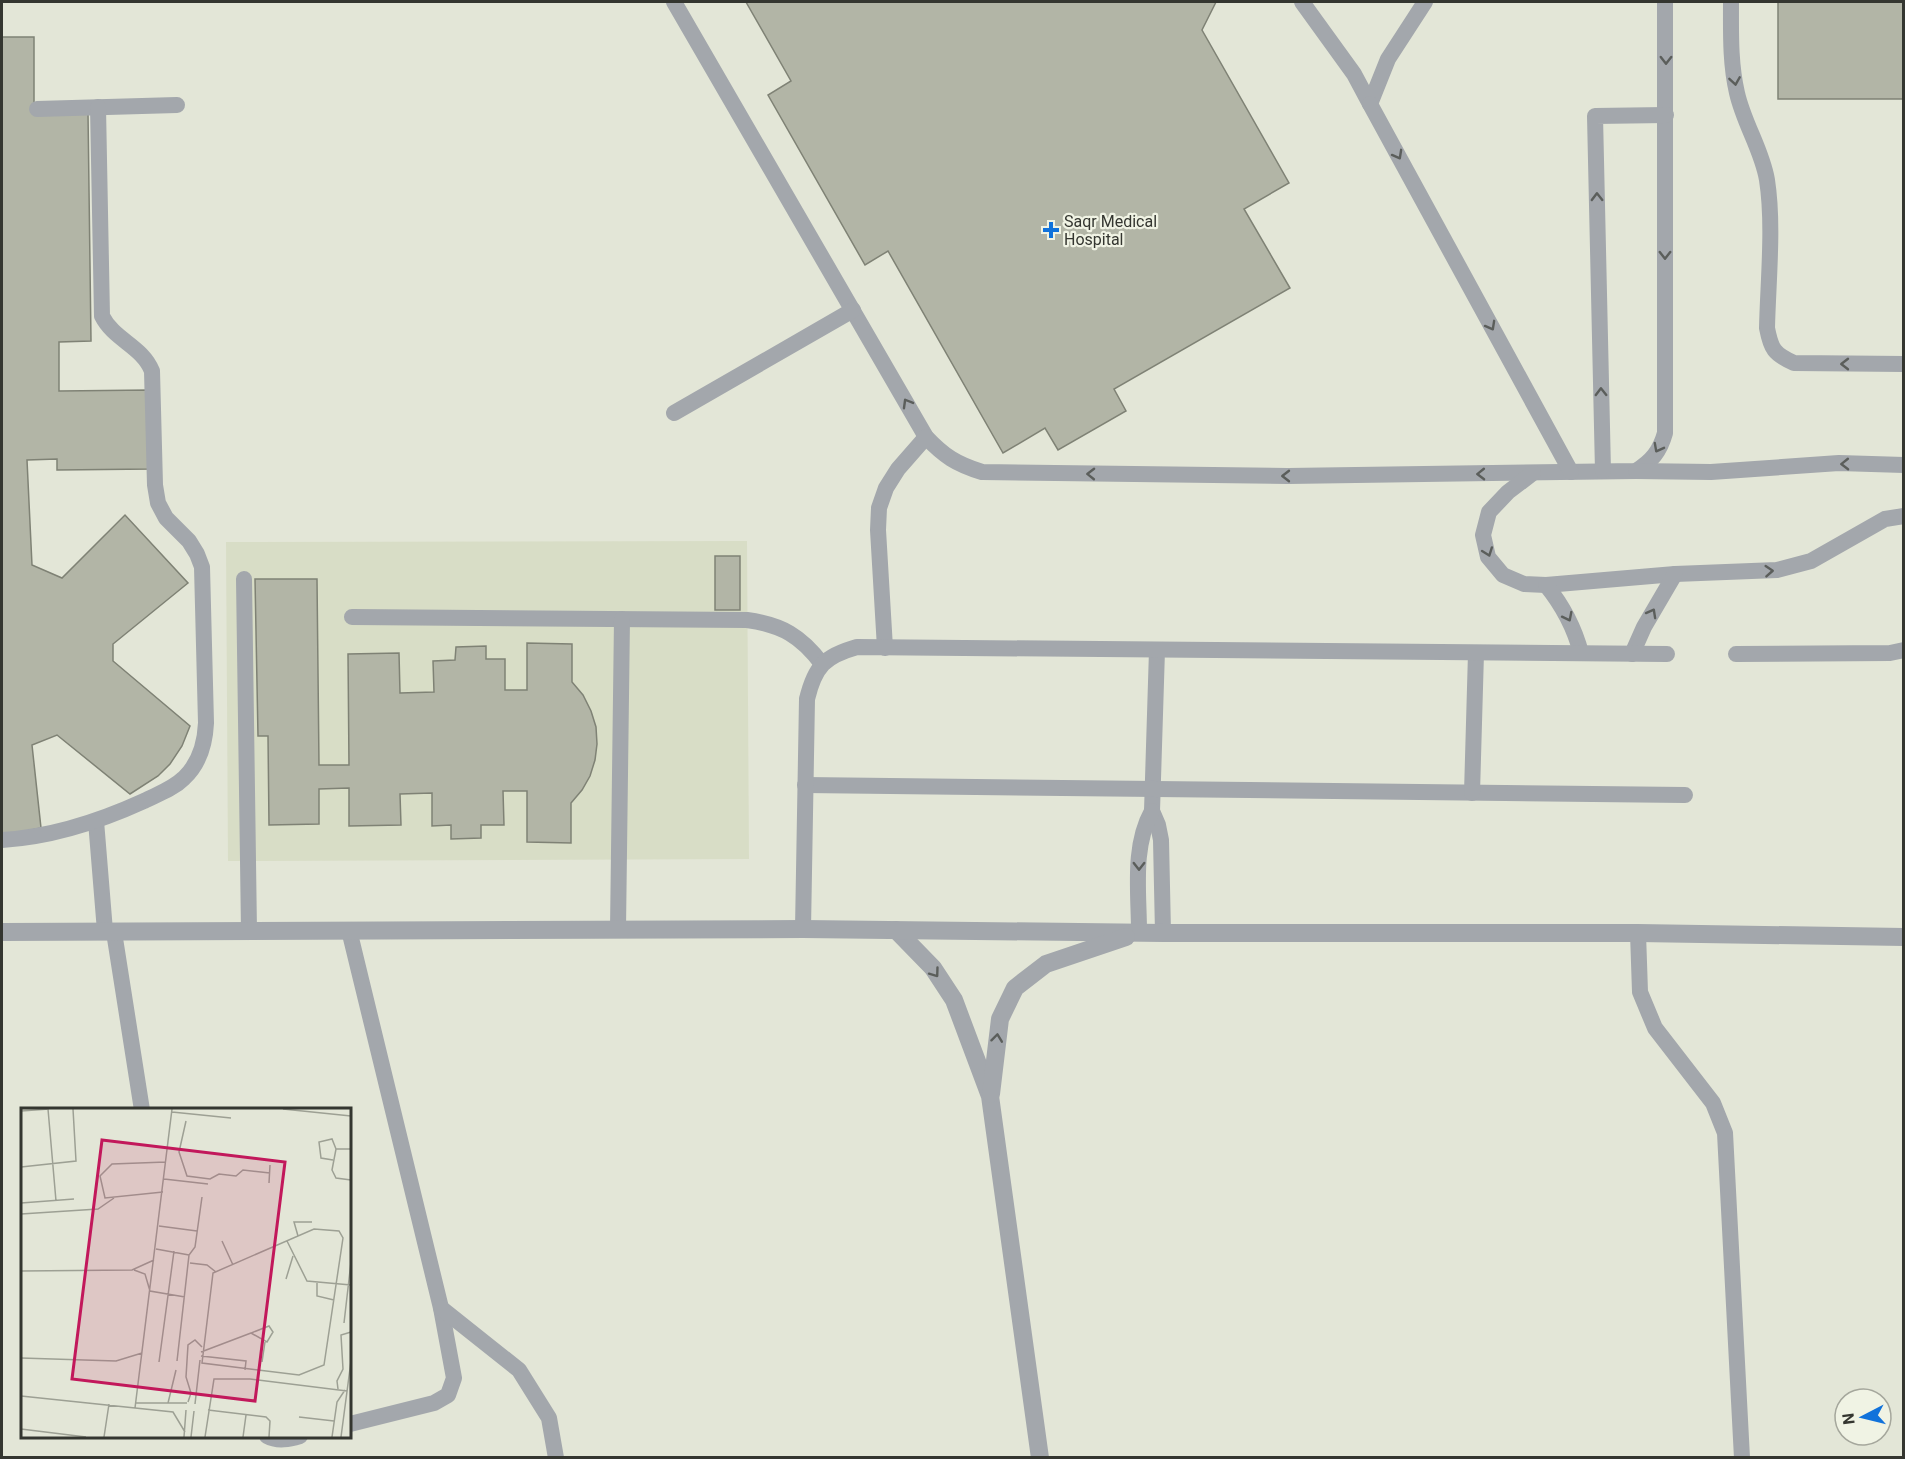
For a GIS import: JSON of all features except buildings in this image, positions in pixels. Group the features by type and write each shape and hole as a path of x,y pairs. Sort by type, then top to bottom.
{"street":[{"path":"2,932 803,929 1163,933 1638,933 1904,937"},
{"path":"896,930 933,968 954,1000 990,1096 1040,1458"},
{"path":"990,1096 1000,1019 1015,988 1046,964 1139,932"}],"lane":[{"path":"674,2 926,437 941,453 960,465 982,472 1288,476 1533,474 1603,471 1711,472 1839,464 1904,465"},
{"path":"1302,2 1354,74 1570,472"},
{"path":"1370,104 1388,59 1425,2"},
{"path":"1636,471 1648,464 1657,454 1665,433 1665,2"},
{"path":"1731,2 1732,63 1737,94 1746,124 1760,152 1767,179 1769,202 1767,328 1770,344 1779,356 1794,363 1904,364"},
{"path":"37,109 177,105"},
{"path":"2,840 24,839 60,832 96,821 173,787 194,766 205,738 202,567 189,542 166,518 158,503 155,485 152,371 148,360 107,327 102,316 98,107"},
{"path":"1603,471 1595,116 1666,115"},
{"path":"674,413 853,310"},
{"path":"885,648 878,530 879,508 886,488 898,469 926,437"},
{"path":"1533,474 1508,492 1489,512 1483,535 1488,557 1503,575 1524,584 1546,585 1675,574 1769,571 1794,567 1826,554 1885,519 1904,516"},
{"path":"1632,654 1644,627 1675,574"},
{"path":"244,579 249,931"},
{"path":"1546,585 1569,616 1581,653"},
{"path":"352,617 747,620 764,622 798,637 822,664"},
{"path":"618,929 622,619"},
{"path":"803,929 807,699 812,680 822,664 838,652 857,647 1668,654"},
{"path":"1139,932 1140,839 1152,811 1157,650"},
{"path":"1472,793 1476,652"},
{"path":"1736,654 1899,653"},
{"path":"805,785 1685,795"},
{"path":"1152,811 1161,840 1163,933"},
{"path":"96,821 109,931 142,1108"},
{"path":"349,930 441,1308 454,1378 448,1395 434,1403 351,1424"},
{"path":"1638,933 1640,992 1655,1028 1713,1103 1725,1133 1742,1458"},
{"path":"441,1308 519,1370 549,1418 556,1458"},
{"path":"269,1438 288,1440 296,1438"}],"shaded area":[{"path":"747,541 749,859 228,861 226,542"}],"place":[{"name":"Saqr Medical Hospital","path":"1051,230"}]}
